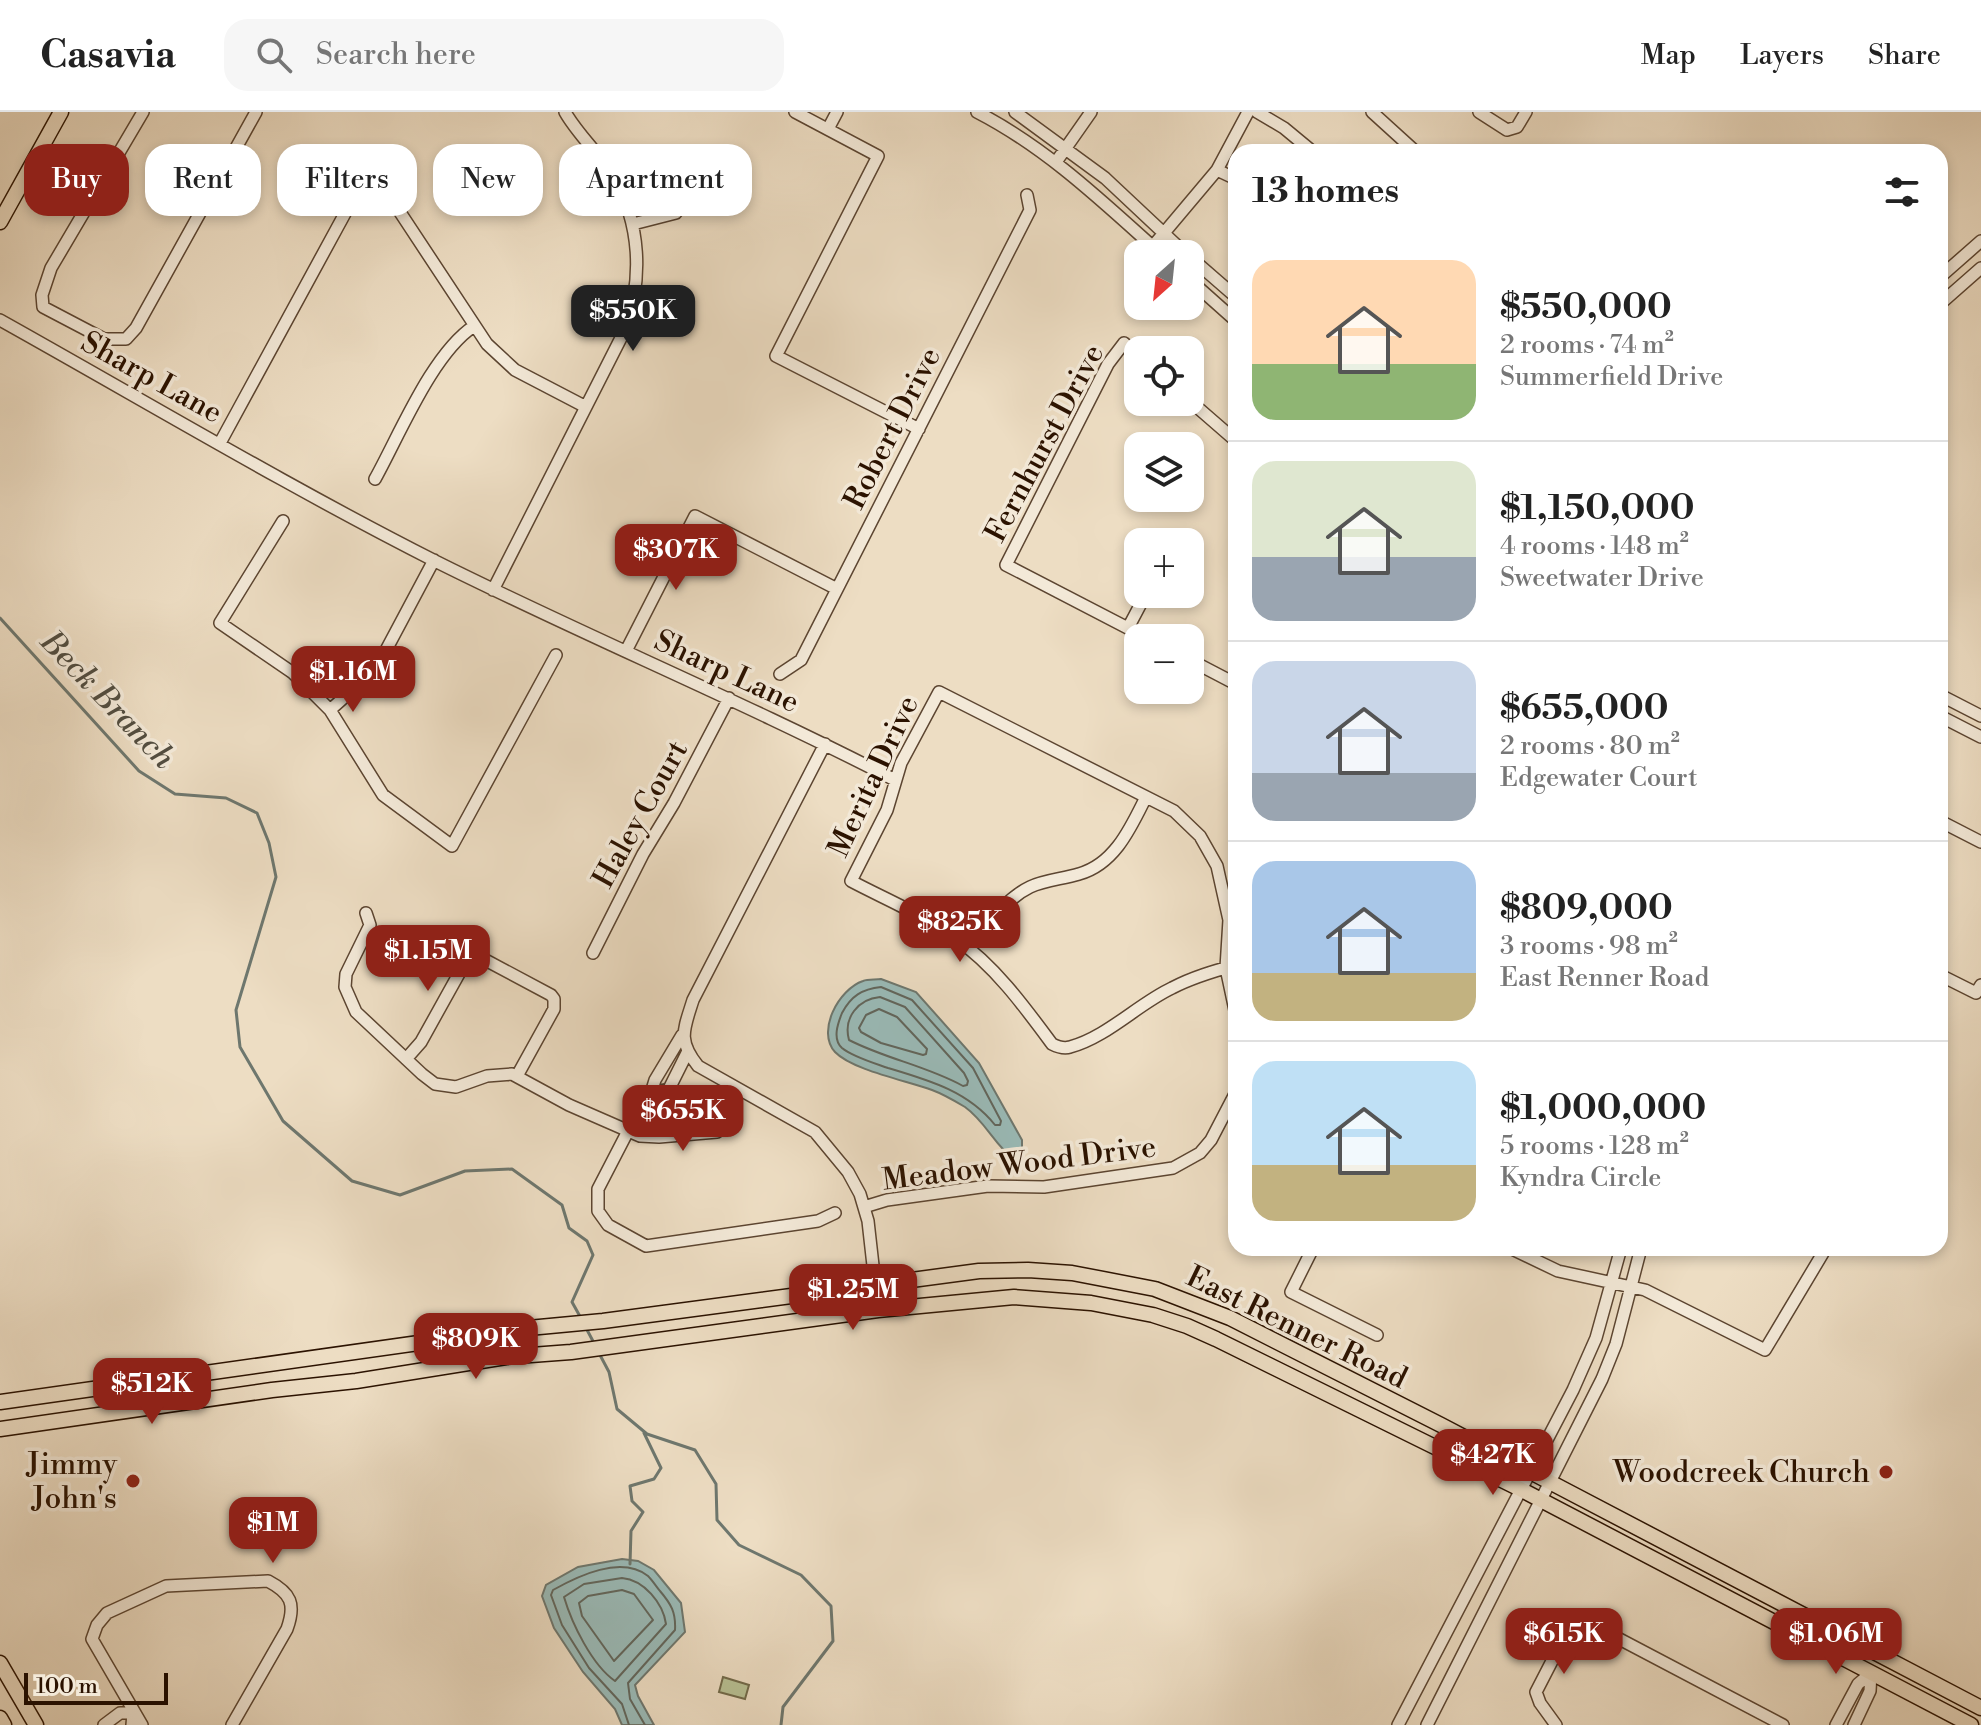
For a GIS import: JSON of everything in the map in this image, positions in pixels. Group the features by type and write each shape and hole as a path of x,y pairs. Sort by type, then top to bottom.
{"main road":[{"path":"0,222 61,112"},
{"name":"East Renner Road","path":"0,1402 876,1283 979,1271 1072,1273 1155,1289 1230,1318 1981,1708"},
{"name":"East Renner Road","path":"0,1429 356,1381 506,1357 571,1352 878,1310 1014,1297 1091,1303 1153,1315 1216,1339 1520,1489 1971,1725"},
{"path":"503,1332 506,1357"},
{"path":"178,1379 180,1403"},
{"path":"1871,1673 1880,1655"},
{"path":"0,1663 36,1725"},
{"path":"0,1718 4,1725"}],"street":[{"path":"143,112 51,268 42,295 43,307 104,339 126,339 136,328 256,112"},
{"path":"493,590 630,316 637,271 633,224 612,175 565,112"},
{"path":"795,112 878,156 776,356 919,429"},
{"path":"828,129 837,112"},
{"path":"977,112 1056,162 1146,240"},
{"path":"1015,112 1105,178 1170,240"},
{"path":"1056,162 1091,112"},
{"path":"1231,144 1248,112"},
{"path":"1257,112 1303,144"},
{"path":"1372,112 1407,144"},
{"path":"1479,112 1507,130 1517,127 1526,112"},
{"path":"1161,240 1217,170 1228,149"},
{"path":"1217,170 1228,175"},
{"path":"220,443 355,195 371,187 381,188 388,194 474,326 500,359 586,407"},
{"name":"Robert Drive","path":"780,674 801,660 1030,210 1027,195"},
{"path":"633,224 664,216"},
{"path":"1948,270 1981,241"},
{"path":"1948,297 1981,268"},
{"path":"1204,270 1228,290"},
{"path":"1204,292 1228,314"},
{"name":"Sharp Lane","path":"0,320 434,560 825,744 693,1000 682,1035 655,1080 651,1093"},
{"path":"375,479 441,357 474,326"},
{"name":"Fernhurst Drive","path":"1124,343 1108,364 1006,565 1124,626"},
{"path":"1204,413 1228,434"},
{"path":"626,651 695,516 837,589"},
{"path":"283,521 220,623 293,673 330,710 383,795 452,846 556,655"},
{"path":"330,710 376,669 434,560"},
{"path":"1204,667 1228,680"},
{"name":"Merita Drive","path":"968,948 927,921 851,881 887,810 895,780 939,692 1146,797"},
{"name":"Haley Court","path":"593,953 643,854 674,803 729,698"},
{"path":"1948,699 1980,716 1976,734 1948,720"},
{"path":"825,744 895,780"},
{"path":"1228,916 1217,866 1208,847 1185,819 1146,797 1126,836 1114,851 1083,873 1029,887 1002,909 968,948 1007,987 1052,1044 1067,1048 1090,1038 1168,989 1196,976 1228,968"},
{"path":"1948,825 1981,842"},
{"path":"366,913 370,925 346,974 345,987 356,1012 428,1079 442,1086 463,1086 496,1074 517,1076 569,1105 640,1136 717,1132 729,1121"},
{"path":"406,1059 421,1042 466,961 472,956 480,957 554,999 554,1009 517,1076"},
{"path":"1948,979 1976,993 1981,985"},
{"path":"682,1035 687,1053 698,1066 815,1132 848,1172 864,1207 878,1310"},
{"path":"687,1053 669,1089 651,1093 598,1189 598,1211 608,1225 646,1246 818,1221 835,1213"},
{"name":"Meadow Wood Drive","path":"864,1207 887,1200 988,1186 1044,1187 1173,1168 1200,1153 1211,1140 1228,1108"},
{"path":"1309,1256 1291,1292 1377,1335"},
{"path":"1527,1256 1558,1271 1645,1290 1765,1350 1821,1256"},
{"path":"1398,1725 1558,1420 1591,1350 1619,1256"},
{"path":"1427,1725 1602,1379 1616,1344 1639,1256"},
{"path":"132,1719 92,1639 97,1625 107,1613 166,1586 268,1581 284,1589 292,1600 292,1614 287,1629 232,1725"},
{"path":"1556,1725 1536,1692 1570,1626 1578,1622 1589,1623 1783,1725"},
{"path":"1836,1725 1858,1684 1871,1673"},
{"path":"1854,1725 1870,1691 1871,1673"},
{"path":"104,1725 120,1713 142,1725"}],"green space":[{"path":"723,1677 749,1685 745,1699 719,1692"}],"water":[{"path":"881,979 916,992 979,1063 1022,1140 1022,1153 1015,1160 965,1107 932,1090 854,1064 835,1052 828,1033 829,1022 839,1001 854,985 865,980"},
{"path":"622,1559 638,1561 654,1570 681,1603 685,1632 635,1685 654,1725 622,1725 615,1709 583,1672 554,1628 542,1596 546,1585 578,1567"}],"waterway":[{"name":"Beck Branch","path":"0,618 139,771 175,794 226,798 257,813 269,843 276,877 236,1010 240,1047 283,1121 352,1181 400,1195 465,1171 512,1169 562,1205 569,1228 587,1241 593,1255 572,1302 582,1320"},
{"name":"Beck Branch","path":"585,1326 595,1345"},
{"name":"Beck Branch","path":"600,1355 609,1372 617,1409 647,1434 695,1450 716,1484 717,1520 739,1545 801,1575 831,1606 833,1641 783,1707 781,1725"},
{"path":"630,1564 631,1531 643,1512 632,1501 630,1486 654,1479 661,1468 644,1433"}],"place":[{"name":"Woodcreek Church","path":"1886,1472"},
{"name":"Jimmy John's","path":"133,1481"}]}
